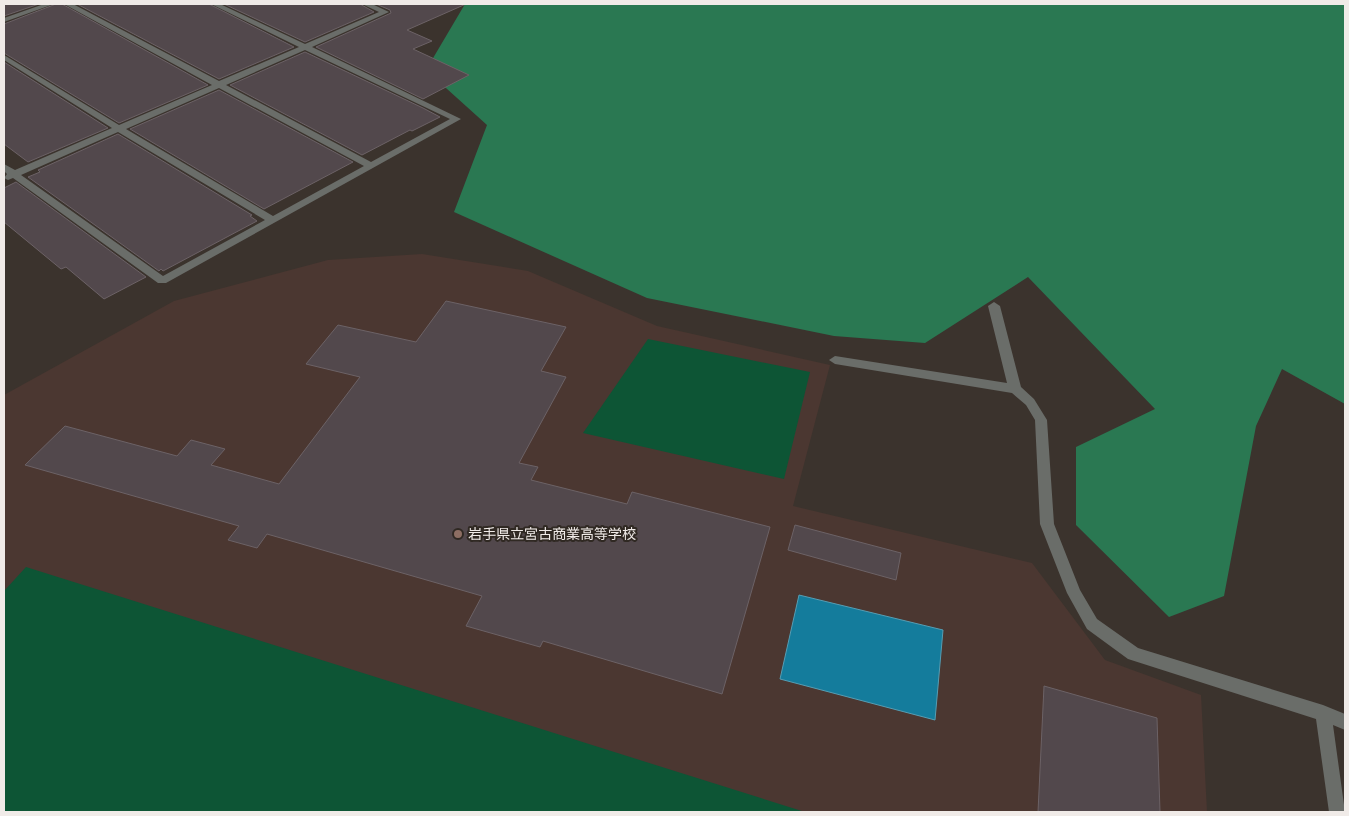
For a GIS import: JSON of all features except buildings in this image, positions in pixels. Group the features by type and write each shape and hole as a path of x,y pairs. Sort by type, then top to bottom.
{"street":[{"path":"4,20 50,4"},
{"path":"68,4 371,166"},
{"path":"4,168 8,176 162,281 457,119 304,48 215,4"},
{"path":"8,176 385,12 366,4"},
{"path":"4,57 272,220"},
{"path":"994,306 1015,389"},
{"path":"835,360 1015,389 1030,402 1041,420 1046,524 1074,593 1092,624 1134,654 1345,722"},
{"path":"1323,714 1338,812"}],"shaded area":[{"name":"岩手県立宮古商業高等学校","path":"422,254 528,271 657,326 830,365 793,506 1032,563 1105,660 1201,695 1207,812 4,812 4,395 174,301 328,260"}],"green space":[{"path":"465,4 1345,4 1345,404 1282,369 1256,426 1224,596 1169,617 1076,525 1076,447 1155,409 1028,277 925,343 834,336 647,298 454,212 487,125 426,70"},
{"path":"648,339 810,372 784,479 583,433"},
{"path":"26,567 805,812 4,812 4,591"}],"water":[{"path":"799,595 943,630 935,720 780,679"}],"place":[{"name":"岩手県立宮古商業高等学校","path":"458,534"}]}
